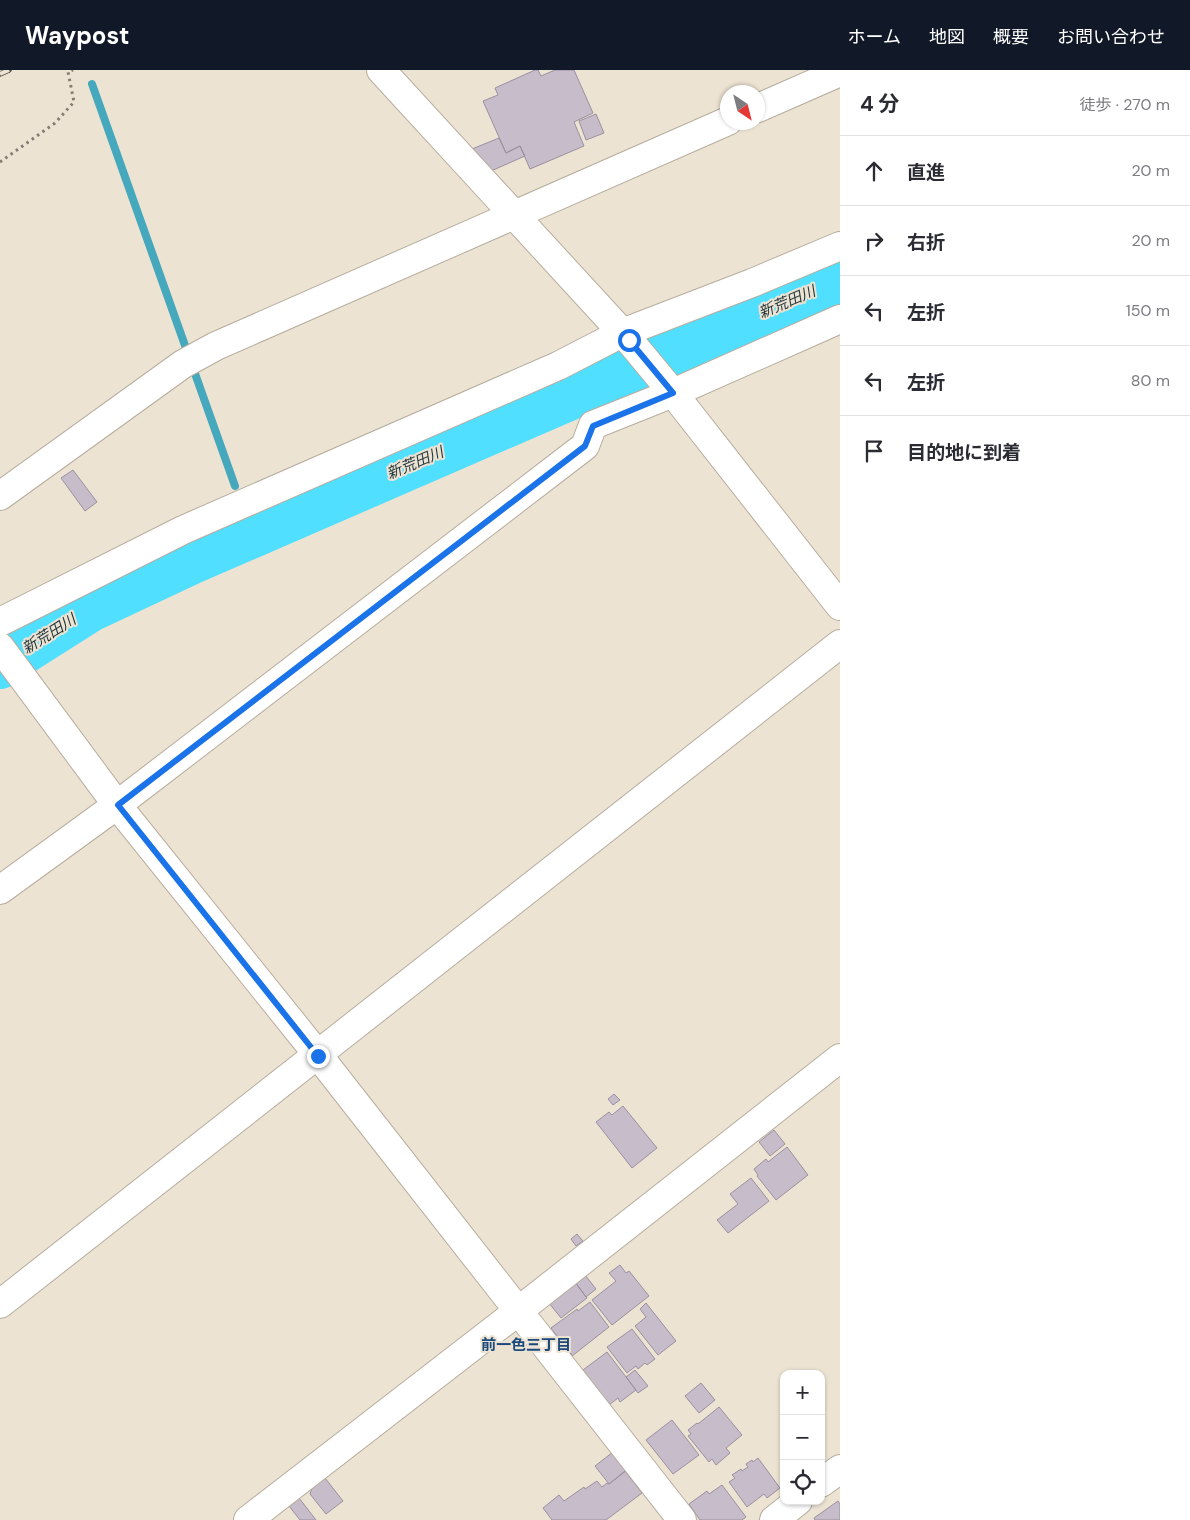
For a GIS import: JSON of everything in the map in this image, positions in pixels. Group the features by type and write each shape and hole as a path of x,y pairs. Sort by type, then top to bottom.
{"street":[{"path":"382,70 625,336 670,389 840,606"},
{"path":"765,105 840,72"},
{"path":"0,496 183,364 216,346 720,124"},
{"path":"0,622 183,530 625,336 840,246"},
{"path":"0,890 118,805 585,446 593,426 670,389 840,319"},
{"path":"0,1304 840,644"},
{"path":"0,647 118,805 318,1056 682,1520"},
{"path":"248,1520 517,1312 840,1058"},
{"path":"825,1480 840,1469"},
{"path":"774,1520 793,1505"}],"path":[{"path":"0,162 56,123 74,102 68,72 73,70"}],"building":[{"path":"538,70 541,76 555,70 574,70 593,113 574,122 584,146 530,169 520,146 506,153 483,101 498,95 495,88"},
{"path":"596,114 604,133 586,140 579,121"},
{"path":"499,138 506,153 520,146 525,156 491,171 472,149"},
{"path":"73,470 97,502 85,511 61,478"},
{"path":"614,1094 620,1100 613,1105 608,1099"},
{"path":"623,1106 657,1148 632,1168 596,1122 609,1112 612,1115"},
{"path":"774,1130 785,1144 770,1156 759,1142"},
{"path":"787,1147 808,1175 776,1200 757,1176 754,1169 766,1159 768,1162"},
{"path":"751,1178 769,1201 728,1233 717,1220 738,1204 730,1194"},
{"path":"577,1234 583,1241 576,1246 571,1239"},
{"path":"620,1265 626,1273 629,1271 649,1296 612,1325 592,1300 616,1281 609,1273"},
{"path":"585,1275 596,1289 586,1297 575,1282"},
{"path":"575,1282 587,1298 561,1318 549,1303"},
{"path":"590,1302 609,1327 572,1356 571,1353 568,1356 562,1349 565,1346 551,1328"},
{"path":"646,1303 676,1341 658,1355 635,1326 646,1317 640,1309"},
{"path":"632,1329 655,1359 647,1365 645,1363 638,1369 636,1366 627,1373 607,1347"},
{"path":"607,1352 636,1390 620,1402 618,1398 605,1408 579,1373"},
{"path":"635,1370 648,1386 638,1393 626,1377"},
{"path":"701,1383 715,1400 699,1413 685,1396"},
{"path":"719,1407 742,1435 726,1448 730,1453 716,1465 712,1459 709,1462 688,1436 691,1434 688,1430"},
{"path":"672,1420 699,1455 673,1474 646,1440"},
{"path":"613,1452 627,1470 609,1484 595,1466"},
{"path":"758,1458 780,1488 767,1498 764,1494 747,1507 729,1482 735,1478 732,1475 748,1467 746,1464 752,1460 753,1462"},
{"path":"625,1471 642,1493 606,1520 552,1520 543,1508 559,1495 564,1501 584,1487 585,1489 597,1481 602,1487 607,1483 609,1484"},
{"path":"325,1478 343,1501 326,1514 310,1494 312,1488"},
{"path":"722,1485 746,1517 742,1520 700,1520 689,1504 707,1491 709,1494"},
{"path":"299,1498 316,1520 300,1520 289,1506"},
{"path":"838,1501 840,1504 840,1520 815,1520 814,1518"}],"waterway":[{"path":"92,84 235,486"},
{"name":"新荒田川","path":"0,665 90,608 190,561 840,279"}],"railway":[{"path":"0,74 9,70"}],"district":[{"name":"前一色三丁目","path":"526,1345"}],"route":[{"path":"318,1056 118,805 585,446 593,426 673,393 629,340"}]}
